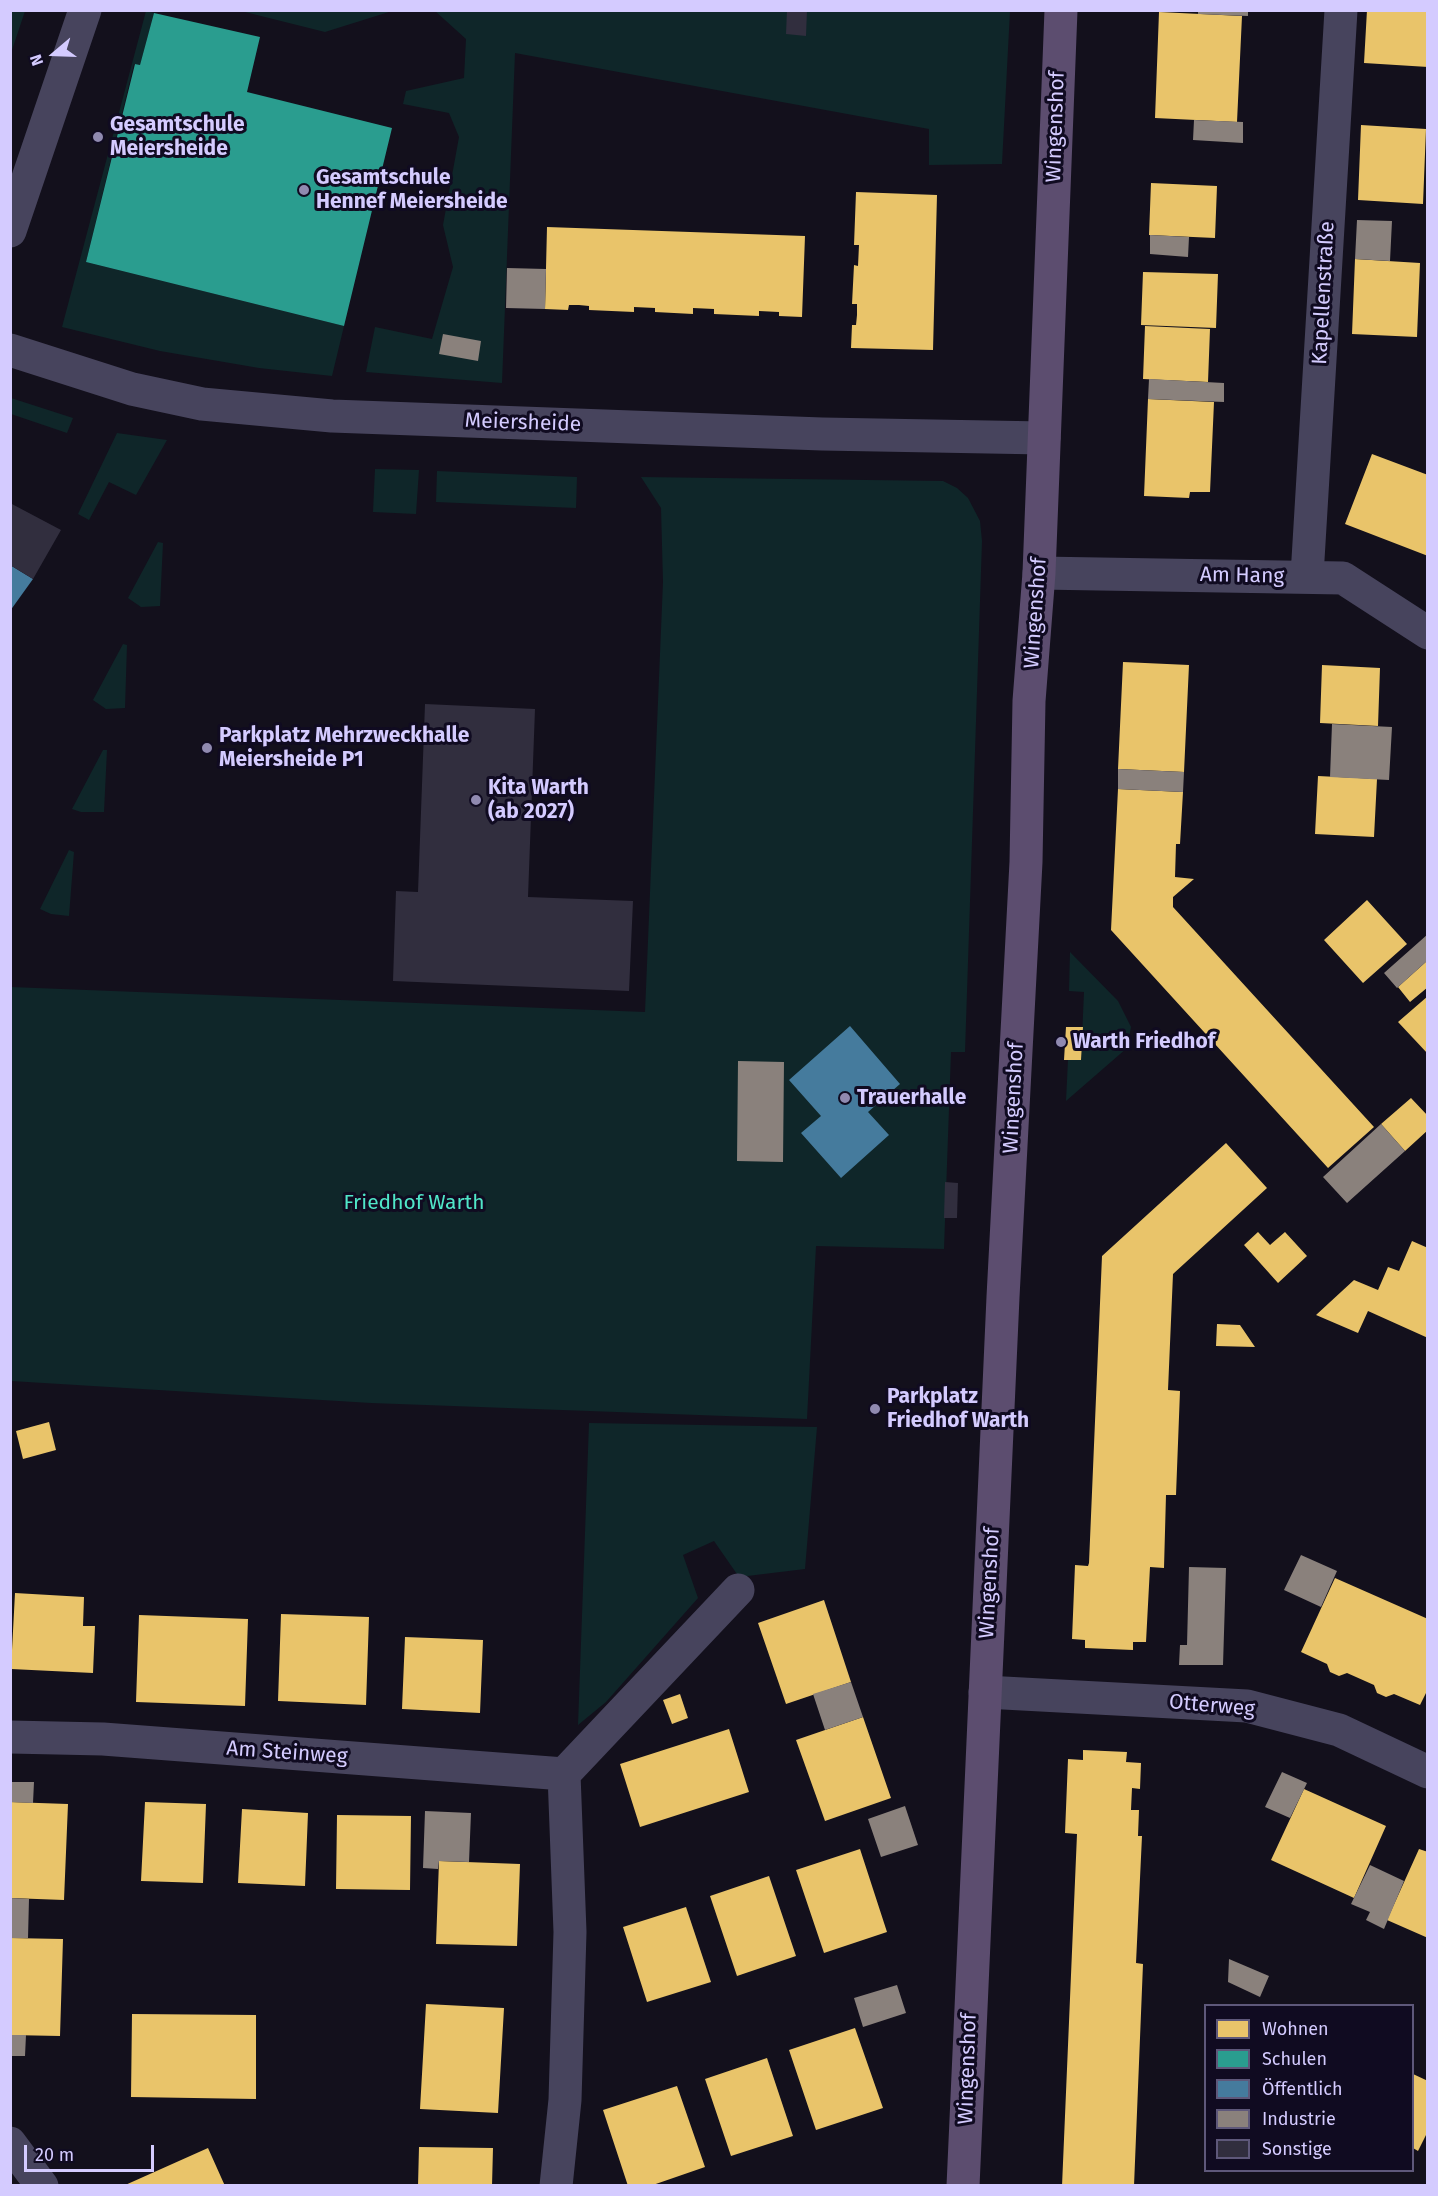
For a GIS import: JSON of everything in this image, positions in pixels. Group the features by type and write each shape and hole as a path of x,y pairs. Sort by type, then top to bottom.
{"main road":[{"name":"Wingenshof","path":"963,2186 1026,862 1029,700 1039,573 1061,10"}],"street":[{"path":"10,231 85,10"},
{"name":"Kapellenstraße","path":"1307,576 1341,10"},
{"name":"Meiersheide","path":"10,350 132,389 202,404 332,416 822,434 1044,438"},
{"name":"Am Hang","path":"1039,573 1307,576 1343,579 1428,633"},
{"path":"556,2186 565,2100 570,1932 564,1774 738,1590"},
{"name":"Otterweg","path":"985,1692 1246,1706 1339,1730 1428,1772"},
{"name":"Am Steinweg","path":"10,1737 102,1739 564,1774"},
{"path":"10,2143 42,2186"}],"green space":[{"path":"10,11 25,11 11,53"},
{"path":"146,11 154,13 140,65 134,64 86,262 344,326 332,376 259,368 160,351 62,327"},
{"path":"241,11 392,11 325,32"},
{"path":"435,11 1010,11 1002,164 929,165 929,129 515,53 502,383 366,372 375,327 432,339 453,267 443,225 459,137 449,113 403,104 406,91 464,78 466,39"},
{"path":"11,398 73,418 67,433 11,414"},
{"path":"117,433 167,440 136,495 109,482 89,520 78,514"},
{"path":"375,469 419,470 416,514 373,512"},
{"path":"437,471 577,477 576,508 436,502"},
{"name":"Friedhof Warth","path":"641,477 943,481 957,488 968,498 980,521 982,541 965,1052 951,1052 944,1249 816,1246 807,1419 371,1403 11,1381 11,987 645,1012 663,582 661,508"},
{"path":"158,542 163,543 160,606 141,607 128,598"},
{"path":"123,644 127,645 125,708 106,709 93,700"},
{"path":"103,750 107,750 104,812 81,812 72,809"},
{"path":"69,850 74,852 69,916 51,914 40,909"},
{"path":"1070,952 1118,1001 1131,1027 1127,1048 1066,1101 1068,1060 1081,1060 1084,992 1069,991"},
{"path":"589,1423 817,1427 805,1569 739,1577 714,1541 683,1555 698,1598 606,1702 578,1725"}],"building: Wohnen":[{"path":"1367,10 1428,10 1428,67 1364,63"},
{"path":"1159,12 1242,16 1237,122 1155,118"},
{"path":"1361,125 1426,129 1423,204 1358,200"},
{"path":"1151,183 1217,186 1215,238 1149,235"},
{"path":"856,192 937,195 933,350 851,348 852,325 856,325 857,315 857,304 852,304 854,265 858,266 859,245 854,245"},
{"path":"547,227 805,236 802,317 779,316 779,312 759,311 759,316 714,314 714,309 693,308 693,314 655,312 655,308 634,307 634,312 589,310 589,306 579,305 569,305 568,310 545,309"},
{"path":"1355,259 1420,263 1417,337 1352,334"},
{"path":"1143,272 1218,274 1216,328 1141,325"},
{"path":"1145,326 1210,329 1208,382 1143,379"},
{"path":"1148,399 1214,402 1210,492 1190,492 1189,498 1144,496"},
{"path":"1372,454 1428,475 1428,556 1345,524"},
{"path":"1123,662 1189,665 1184,772 1118,769"},
{"path":"1322,665 1380,668 1378,726 1320,723"},
{"path":"1318,776 1377,779 1374,837 1315,834"},
{"path":"1118,789 1183,792 1180,844 1176,844 1175,877 1194,879 1173,897 1173,907 1374,1127 1328,1168 1111,930"},
{"path":"1367,900 1407,944 1363,983 1324,940"},
{"path":"1428,960 1428,987 1410,1002 1398,987"},
{"path":"1428,996 1428,1054 1398,1022"},
{"path":"1066,1027 1083,1027 1081,1060 1064,1060"},
{"path":"1411,1098 1428,1116 1428,1130 1405,1151 1381,1124"},
{"path":"1226,1143 1267,1188 1173,1274 1168,1390 1180,1391 1176,1495 1166,1495 1164,1568 1150,1567 1146,1642 1133,1642 1133,1650 1085,1648 1085,1640 1072,1639 1075,1565 1088,1566 1089,1563 1102,1256"},
{"path":"1258,1232 1270,1245 1285,1232 1307,1256 1278,1283 1244,1245"},
{"path":"1412,1241 1428,1248 1428,1338 1368,1311 1358,1333 1316,1315 1354,1280 1378,1290 1388,1267 1399,1271"},
{"path":"1217,1324 1240,1325 1255,1347 1216,1346"},
{"path":"49,1422 56,1450 23,1459 16,1431"},
{"path":"1335,1578 1428,1619 1428,1689 1420,1705 1394,1694 1386,1697 1377,1693 1374,1685 1347,1673 1339,1676 1330,1672 1327,1664 1301,1652"},
{"path":"15,1593 84,1597 83,1626 95,1626 93,1673 11,1669"},
{"path":"824,1600 851,1682 786,1704 758,1623"},
{"path":"281,1614 369,1617 366,1705 278,1701"},
{"path":"139,1615 248,1619 245,1706 136,1702"},
{"path":"405,1637 483,1640 480,1713 402,1709"},
{"path":"680,1694 688,1718 672,1724 663,1700"},
{"path":"863,1717 891,1798 825,1821 796,1740"},
{"path":"729,1729 749,1792 640,1827 620,1764"},
{"path":"1083,1750 1127,1752 1126,1762 1141,1763 1140,1789 1132,1788 1131,1810 1139,1810 1138,1836 1142,1836 1136,1963 1143,1964 1134,2186 1062,2186 1077,1834 1065,1833 1068,1759 1083,1760"},
{"path":"1304,1789 1386,1826 1354,1898 1271,1860"},
{"path":"10,1802 68,1804 64,1900 10,1898"},
{"path":"145,1802 206,1804 203,1883 141,1881"},
{"path":"242,1809 308,1813 305,1886 238,1883"},
{"path":"337,1815 411,1816 410,1890 336,1889"},
{"path":"860,1849 887,1932 824,1953 796,1870"},
{"path":"1419,1849 1428,1852 1428,1938 1387,1920"},
{"path":"439,1861 520,1864 517,1946 436,1944"},
{"path":"769,1876 796,1956 737,1976 710,1896"},
{"path":"686,1907 711,1982 647,2002 623,1927"},
{"path":"10,1938 63,1939 60,2036 10,2035"},
{"path":"426,2004 504,2008 498,2113 420,2109"},
{"path":"132,2014 256,2015 256,2099 131,2097"},
{"path":"855,2028 883,2108 816,2130 789,2050"},
{"path":"767,2058 793,2136 731,2156 705,2079"},
{"path":"1414,2074 1428,2081 1428,2131 1418,2151 1414,2149"},
{"path":"677,2086 705,2167 650,2186 628,2186 603,2110"},
{"path":"419,2147 493,2148 492,2186 418,2186"},
{"path":"208,2148 225,2186 123,2186"}],"building: Schulen":[{"path":"154,13 260,37 247,92 392,128 344,326 86,262 135,64 140,65"}],"building: Öffentlich":[{"path":"10,565 33,579 10,611"},
{"name":"Trauerhalle","path":"850,1026 900,1084 868,1112 889,1135 841,1178 801,1133 821,1116 789,1080"}],"building: Industrie":[{"path":"1198,10 1248,10 1248,16 1198,14"},
{"path":"1194,120 1243,122 1243,143 1193,140"},
{"path":"1357,220 1392,221 1390,261 1355,259"},
{"path":"1150,235 1189,237 1188,257 1150,254"},
{"path":"507,268 546,269 545,309 506,308"},
{"path":"443,334 481,341 478,361 439,354"},
{"path":"1149,379 1224,383 1224,402 1148,399"},
{"path":"1332,724 1392,727 1389,780 1330,777"},
{"path":"1118,769 1184,772 1183,792 1118,789"},
{"path":"1428,934 1428,960 1397,988 1384,973"},
{"path":"738,1061 784,1062 783,1162 737,1161"},
{"path":"1381,1124 1405,1151 1347,1203 1323,1177"},
{"path":"1301,1555 1337,1571 1321,1607 1284,1590"},
{"path":"1189,1567 1226,1568 1223,1665 1179,1665 1180,1645 1187,1645"},
{"path":"851,1682 863,1717 825,1730 813,1694"},
{"path":"1282,1772 1307,1783 1290,1818 1265,1807"},
{"path":"10,1782 34,1782 33,1803 10,1802"},
{"path":"905,1806 918,1845 881,1857 868,1819"},
{"path":"425,1811 471,1813 469,1862 439,1861 438,1869 423,1868"},
{"path":"1370,1865 1404,1881 1384,1929 1366,1920 1370,1912 1351,1904"},
{"path":"10,1898 29,1899 28,1938 10,1938"},
{"path":"1229,1959 1269,1976 1260,1997 1228,1982"},
{"path":"897,1985 906,2013 863,2027 854,1998"},
{"path":"10,2035 26,2035 25,2056 10,2056"}],"building: Sonstige":[{"path":"787,10 807,10 806,36 786,34"},
{"path":"10,503 61,530 33,579 10,565"},
{"name":"Kita Warth (ab 2027)","path":"425,704 535,709 528,897 633,901 629,991 393,981 396,891 418,892"},
{"path":"945,1182 958,1183 957,1218 944,1218"}],"place":[{"name":"Gesamtschule Meiersheide","path":"98,137"},
{"name":"Gesamtschule Hennef Meiersheide","path":"304,190"},
{"name":"Parkplatz Mehrzweckhalle Meiersheide P1","path":"207,748"},
{"name":"Kita Warth (ab 2027)","path":"476,800"},
{"name":"Warth Friedhof","path":"1061,1042"},
{"name":"Trauerhalle","path":"845,1098"},
{"name":"Parkplatz Friedhof Warth","path":"875,1409"}]}
